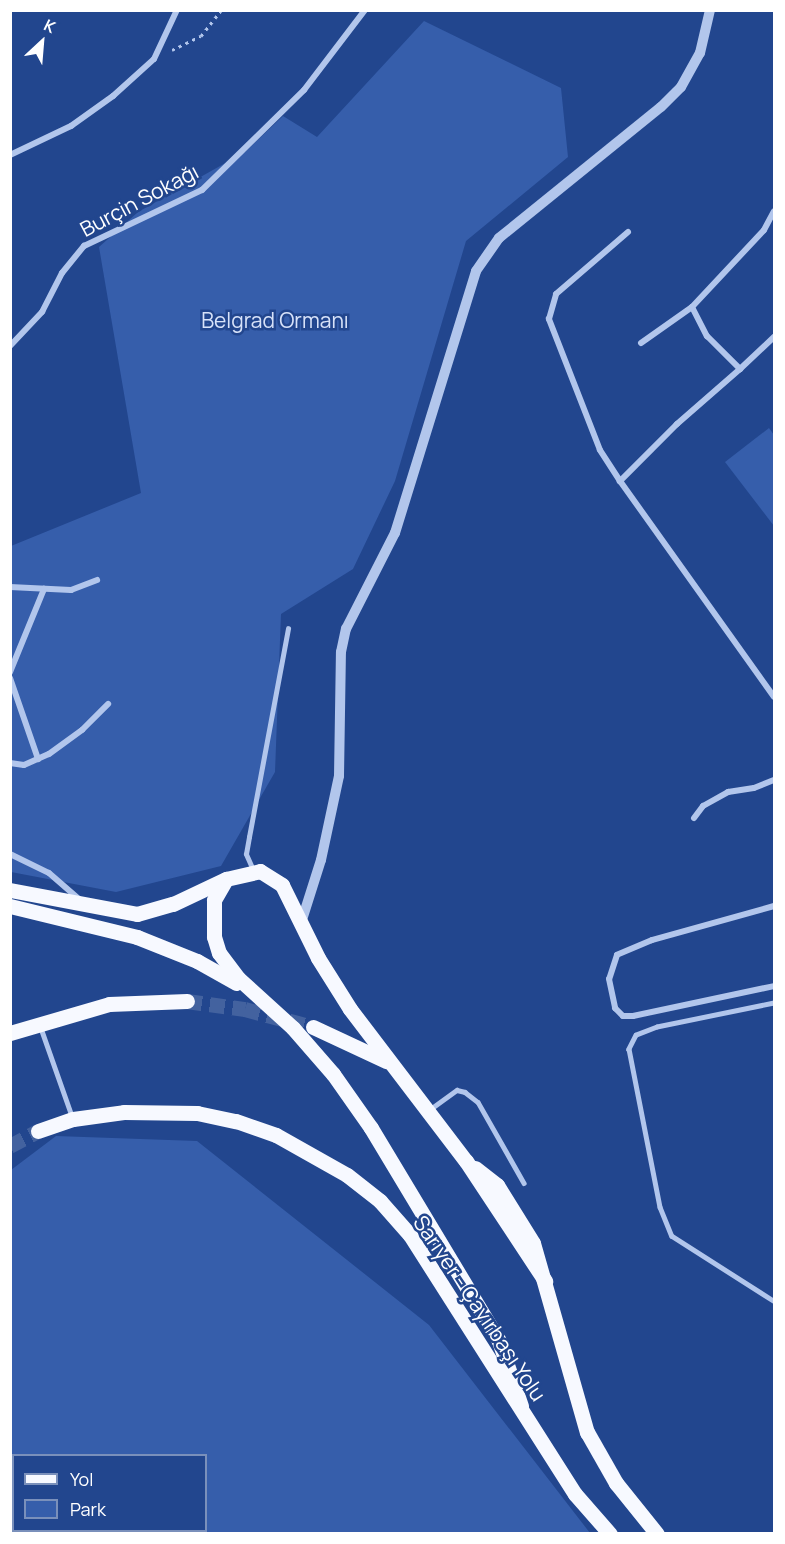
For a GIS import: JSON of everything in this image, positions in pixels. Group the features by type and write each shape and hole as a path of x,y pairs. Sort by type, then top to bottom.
{"main road":[{"path":"10,890 137,914 173,904 226,879 254,871 273,876 282,885 318,958 389,1062 466,1161 545,1281 587,1432 616,1483 657,1533"},
{"path":"226,879 214,900 214,937 219,953 238,978 269,1004 333,1074 371,1128 499,1341 521,1406"},
{"path":"10,906 148,941 226,976 269,1004"},
{"path":"10,1033 40,1022 109,1004 187,1001"},
{"path":"313,1027 389,1062"},
{"name":"Sarıyer - Çayırbaşı Yolu","path":"38,1131 73,1119 124,1112 196,1113 236,1121 308,1149 380,1201 410,1234 575,1494 610,1533"}],"street":[{"path":"10,155 70,126 113,96 154,59 177,10"},
{"name":"Burçin Sokağı","path":"10,346 42,312 62,273 84,246 202,190 304,90 365,10"},
{"path":"301,923 321,860 339,776 341,652 346,629 395,533 476,271 499,238 661,107 681,87 700,53 710,10"},
{"path":"641,343 692,307 764,230 774,211"},
{"path":"628,231 556,294 549,319 600,450 774,697"},
{"path":"692,307 707,336 740,369"},
{"path":"621,481 677,424 774,337"},
{"path":"10,587 71,590 97,580"},
{"path":"10,672 44,589"},
{"path":"10,678 38,759"},
{"path":"10,763 24,765 38,759 82,730 108,704"},
{"path":"694,818 703,806 728,792 754,788 774,780"},
{"path":"10,854 49,873 87,905"},
{"path":"774,906 652,940 617,955 611,965 609,979 615,1008 623,1016 633,1016 774,986"}],"lane":[{"path":"254,871 246,854 288,629"},
{"path":"774,1003 657,1028 636,1035 629,1048 660,1207 672,1236 774,1300"},
{"path":"40,1022 73,1119"},
{"path":"427,1111 457,1090 465,1092 478,1102 524,1183"}],"path":[{"path":"154,59 201,36 221,10"}],"green space":[{"name":"Belgrad Ormanı","path":"424,21 561,88 568,157 466,241 395,481 353,569 281,614 275,772 221,866 116,892 11,872 11,546 141,493 99,247 138,212 245,152 283,116 317,137"},
{"path":"769,428 774,435 774,526 725,462"},
{"path":"56,1136 197,1141 429,1325 590,1533 11,1533 11,1170"}],"tunnel":[{"path":"187,1001 245,1009 313,1027"},
{"path":"10,1146 38,1131"}]}
